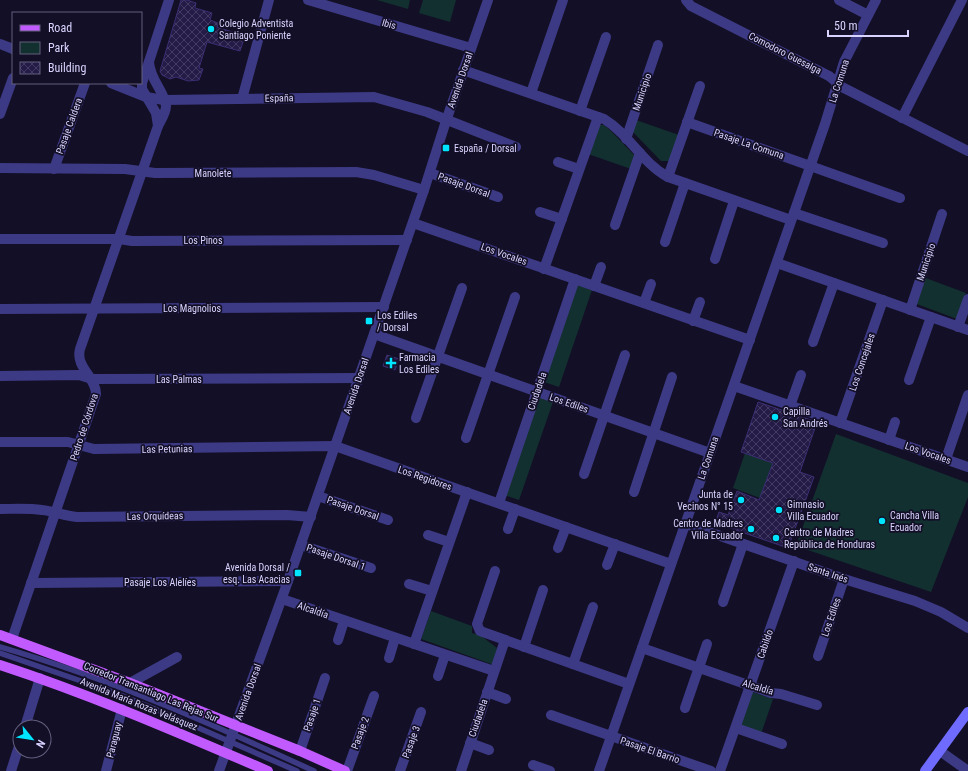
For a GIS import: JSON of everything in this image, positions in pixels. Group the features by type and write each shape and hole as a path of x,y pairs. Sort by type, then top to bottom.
{"main road":[{"name":"Avenida María Rozas Velásquez","path":"0,635 130,683 233,734 300,751 346,771"},
{"name":"Avenida María Rozas Velásquez","path":"0,665 40,678 122,709 268,771"},
{"path":"925,771 968,712"}],"street":[{"path":"158,126 156,113 142,89 142,83 169,0"},
{"path":"242,99 269,0"},
{"name":"Ibis","path":"308,0 320,2 471,48"},
{"name":"Avenida Dorsal","path":"219,771 311,517 413,223 446,120 488,0"},
{"path":"530,93 563,0"},
{"path":"839,0 868,15"},
{"name":"La Comuna","path":"599,771 793,217 838,85 844,62 876,0"},
{"path":"902,118 962,0"},
{"name":"Comodoro Guesalga","path":"690,2 829,76 838,85 967,149"},
{"path":"580,110 606,37"},
{"path":"0,44 12,49"},
{"name":"Municipio","path":"626,139 658,45"},
{"path":"149,62 151,73 164,100"},
{"path":"464,70 598,117 614,126 658,171 668,177 734,201 882,243"},
{"path":"0,114 12,81"},
{"name":"Pasaje Caldera","path":"54,169 85,84"},
{"name":"España","path":"114,84 146,97 164,100 374,97 427,112 446,120"},
{"path":"668,177 700,86"},
{"name":"Pedro de Córdova","path":"12,639 96,394 96,389 92,379 79,357 80,349 158,126 164,113 166,106 164,100"},
{"path":"544,268 598,117"},
{"path":"446,120 516,147"},
{"name":"Pasaje La Comuna","path":"687,122 810,166"},
{"path":"615,225 640,153"},
{"path":"558,162 579,170"},
{"path":"810,166 900,198"},
{"name":"Manolete","path":"0,168 125,168 155,173 356,172 374,175 424,190"},
{"name":"Pasaje Dorsal","path":"430,173 498,197"},
{"path":"665,242 685,183"},
{"path":"715,259 734,201"},
{"path":"540,212 562,219"},
{"name":"Municipio","path":"910,310 942,214"},
{"name":"Los Vocales","path":"413,223 750,340"},
{"name":"Los Pinos","path":"0,239 119,239 132,241 407,240"},
{"path":"777,263 968,330"},
{"path":"594,286 600,267"},
{"name":"Ciudadela","path":"499,503 575,279"},
{"path":"813,342 834,283"},
{"path":"644,303 651,284"},
{"path":"416,418 462,288"},
{"path":"466,438 515,297"},
{"path":"958,327 968,299"},
{"name":"Los Concejales","path":"840,423 883,300"},
{"path":"693,321 700,302"},
{"name":"Los Magnolios","path":"0,309 384,307"},
{"path":"909,380 931,318"},
{"name":"Los Ediles","path":"374,334 710,453"},
{"path":"584,474 625,355"},
{"name":"Las Palmas","path":"0,376 79,375 92,379 359,378"},
{"path":"790,406 801,375"},
{"path":"634,492 672,378"},
{"name":"Los Vocales","path":"734,386 968,467"},
{"path":"946,459 965,411 968,395"},
{"path":"889,440 895,422"},
{"name":"Las Petunias","path":"0,442 61,442 72,443 94,449 335,446"},
{"name":"Los Regidores","path":"335,446 671,564"},
{"path":"414,644 467,492"},
{"name":"Pasaje Dorsal","path":"318,496 388,520"},
{"name":"Las Orquídeas","path":"0,509 36,509 76,517 287,515 311,517"},
{"path":"508,529 515,509"},
{"name":"Santa Inés","path":"686,524 844,579 928,606 950,616 968,628"},
{"path":"558,548 566,527"},
{"path":"428,535 449,542"},
{"path":"607,565 615,544"},
{"path":"723,602 743,544"},
{"name":"Pasaje Dorsal 1","path":"301,545 370,568"},
{"name":"Cabildo","path":"720,771 794,561"},
{"path":"495,571 477,624 480,631 629,684"},
{"name":"Los Ediles","path":"818,656 844,579"},
{"name":"Pasaje Los Alelíes","path":"31,583 288,581"},
{"path":"409,584 432,591"},
{"path":"524,646 544,590"},
{"name":"Alcaldía","path":"282,599 494,671"},
{"path":"574,664 593,607"},
{"path":"338,640 344,620"},
{"path":"389,658 395,638"},
{"name":"Ciudadela","path":"460,771 505,640"},
{"path":"685,708 707,644"},
{"name":"Alcaldía","path":"642,648 750,686 817,706"},
{"path":"438,676 445,655"},
{"name":"Avenida María Rozas Velásquez","path":"130,683 176,657"},
{"path":"27,719 40,678"},
{"name":"Pasaje 1","path":"300,751 325,678"},
{"name":"Ciudadela","path":"487,692 506,699"},
{"name":"Pasaje 2","path":"346,771 374,696"},
{"name":"Paraguay","path":"106,771 122,709"},
{"name":"Pasaje 3","path":"400,771 421,712"},
{"path":"551,715 611,736"},
{"path":"736,728 782,744"},
{"name":"Pasaje El Barrio","path":"611,736 711,771"},
{"name":"Ciudadela","path":"470,743 489,750"},
{"path":"940,751 968,771"},
{"path":"11,771 15,759"},
{"path":"532,765 550,771"}],"lane":[{"name":"Corredor Transantiago Las Rejas Sur","path":"0,647 108,683 233,734 314,771"},
{"path":"0,653 233,734 297,771"}],"green space":[{"path":"377,0 410,0 408,9"},
{"path":"423,0 456,0 450,22 419,13"},
{"path":"636,120 679,135 670,161 661,161 632,131"},
{"path":"598,125 604,125 635,156 631,169 588,154"},
{"path":"923,277 966,293 957,319 914,303"},
{"path":"577,285 592,290 559,387 544,382"},
{"path":"539,397 553,402 519,500 504,495"},
{"name":"Cancha Villa Ecuador","path":"836,434 968,483 968,497 931,592 796,546"},
{"path":"745,453 773,463 760,498 733,488"},
{"path":"431,611 472,626 472,633 480,635 497,648 494,665 421,639"},
{"path":"752,692 773,699 761,734 739,726"}],"building":[{"path":"181,0 196,3 195,8 212,13 210,20 218,23 217,27 245,36 240,51 207,42 199,68 203,69 199,80 188,81 176,77 170,79 162,75 160,71"},
{"name":"Farmacia Los Ediles","path":"387,355 399,359 395,370 383,366"},
{"path":"758,402 817,422 800,472 814,477 788,548 715,523 719,512 728,515 737,491 759,500 773,463 741,452"}],"place":[{"name":"Colegio Adventista Santiago Poniente","path":"211,29"},
{"name":"España / Dorsal","path":"446,148"},
{"name":"Los Ediles / Dorsal","path":"369,321"},
{"name":"Farmacia Los Ediles","path":"391,363"},
{"name":"Capilla San Andrés","path":"775,417"},
{"name":"Junta de Vecinos N° 15","path":"741,500"},
{"name":"Gimnasio Villa Ecuador","path":"779,510"},
{"name":"Cancha Villa Ecuador","path":"882,521"},
{"name":"Centro de Madres Villa Ecuador","path":"751,529"},
{"name":"Centro de Madres República de Honduras","path":"776,538"},
{"name":"Avenida Dorsal / esq. Las Acacias","path":"298,573"}]}
